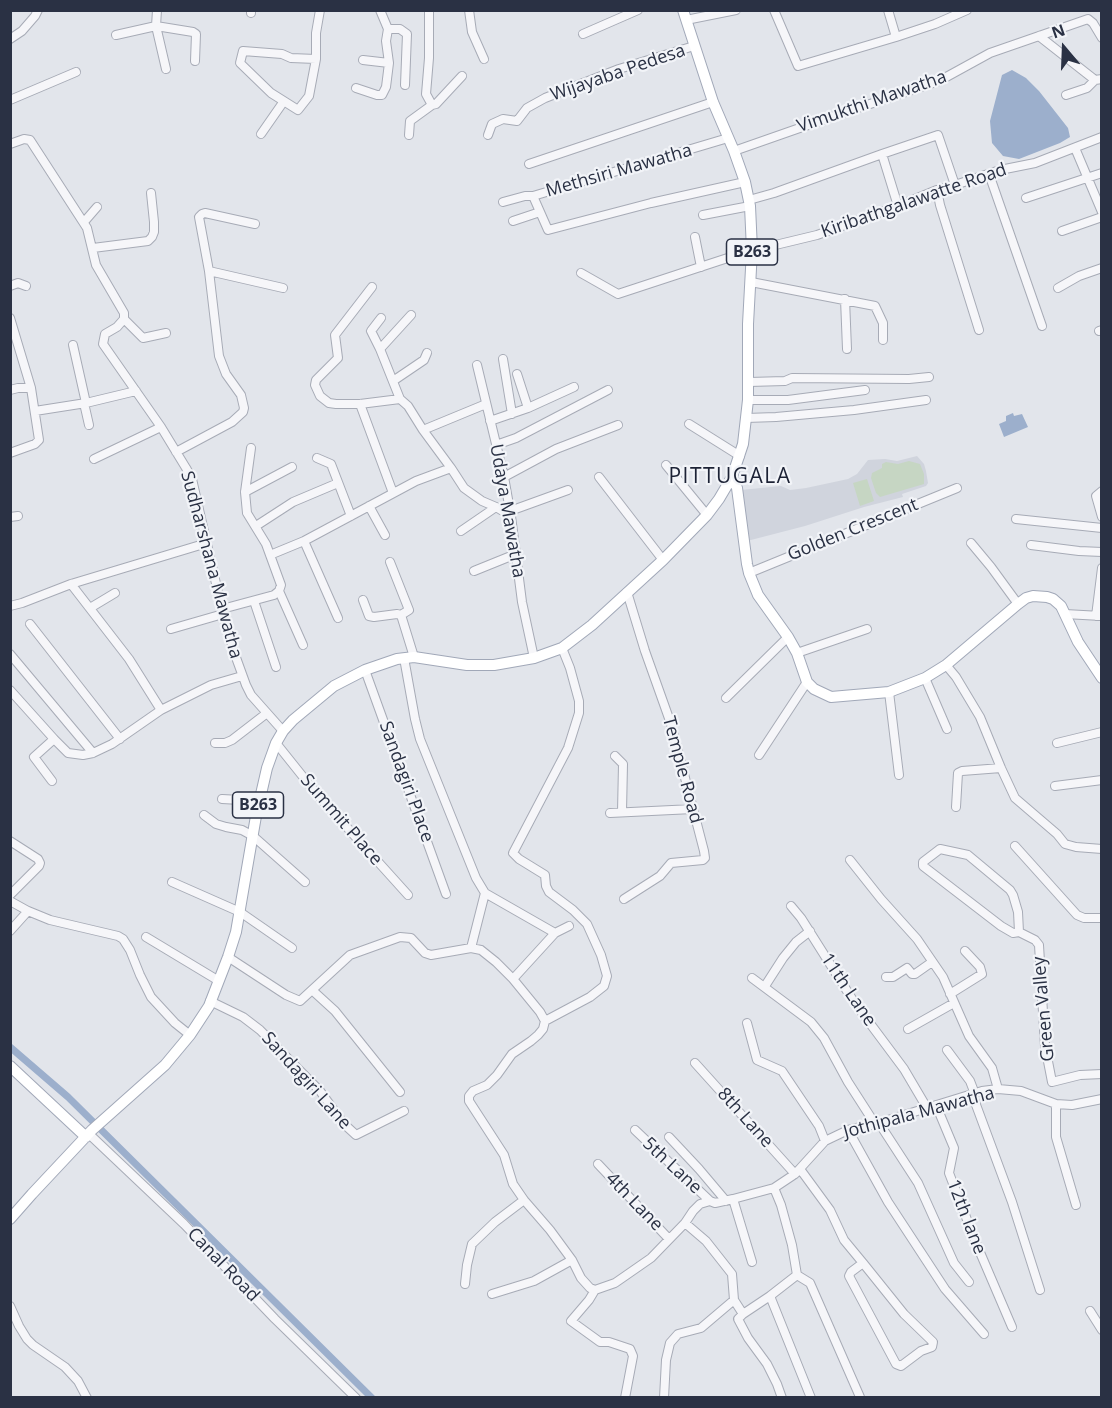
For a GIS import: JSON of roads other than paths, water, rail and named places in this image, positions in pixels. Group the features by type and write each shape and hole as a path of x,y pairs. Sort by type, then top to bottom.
{"main road":[{"name":"B263","path":"10,1219 105,1118 165,1065 190,1035 209,1006 228,957 240,912 267,768 283,731 334,686 365,670 397,659 409,657 467,665 494,665 534,658 562,648 592,625 663,560 707,514 732,477 740,456 748,400 748,324 752,249 749,203 734,151 713,102 684,15"},
{"path":"732,477 737,488 749,573 758,595 788,637 797,653 807,682 814,689 831,697 889,692 925,678 946,665 1018,604 1033,596 1053,599 1061,606 1078,642 1101,678"},
{"path":"10,1066 89,1134"}],"street":[{"path":"11,37 22,31 38,10"},
{"path":"157,10 156,26 166,69"},
{"path":"356,88 382,95 386,87 389,63 386,41 388,29 380,10"},
{"path":"429,10 426,94 432,105"},
{"path":"469,10 472,32 484,59"},
{"path":"583,34 638,10"},
{"path":"684,15 736,10"},
{"path":"774,10 798,66 896,37 967,10"},
{"path":"888,10 896,37"},
{"path":"316,59 243,51 240,63 271,93 297,110 309,96 316,59 319,12"},
{"name":"Vimukthi Mawatha","path":"734,151 939,81 990,53 1088,19 1093,23 1101,38"},
{"path":"116,35 156,26 193,32 196,34 195,61"},
{"path":"388,29 400,29 407,34 405,86"},
{"path":"1039,36 1098,79 1087,88 1066,95"},
{"name":"Wijayaba Pedesa","path":"488,135 492,124 503,119 517,121 527,108 545,98 619,69 694,46"},
{"path":"363,60 389,63"},
{"path":"10,100 76,72"},
{"path":"409,135 410,121 436,104 462,76"},
{"path":"261,134 284,101"},
{"path":"529,165 713,102"},
{"path":"703,215 749,203 938,135 955,185"},
{"name":"Kiribathgalawatte Road","path":"580,273 618,294 752,249 763,249 817,235 937,190 1000,170 1035,163 1101,137"},
{"name":"Methsiri Mawatha","path":"728,138 532,196 548,230 744,182"},
{"path":"10,144 24,139 30,140 84,222 96,265 124,313 124,318 143,338 166,333"},
{"path":"1075,148 1101,212"},
{"path":"882,154 898,206"},
{"path":"1026,198 1101,173"},
{"path":"989,174 1042,326"},
{"path":"937,190 979,330"},
{"path":"93,248 148,241 154,232 150,193"},
{"path":"503,202 532,196"},
{"path":"84,222 97,207"},
{"path":"513,221 540,212"},
{"path":"176,452 232,422 243,412 244,408 241,395 226,374 219,356 209,271 199,217 205,213 255,224"},
{"path":"1062,231 1101,217"},
{"path":"695,237 701,267"},
{"path":"1058,288 1079,276 1101,268"},
{"path":"209,271 283,288"},
{"path":"751,282 875,306 883,323 883,340"},
{"path":"10,286 18,283 26,286"},
{"path":"372,287 335,335 338,358 316,380 315,385 320,396 329,403 360,404 400,399"},
{"path":"845,299 847,349"},
{"path":"380,349 411,315"},
{"path":"10,318 31,388 39,440 35,444 10,453"},
{"name":"Sudharshana Mawatha","path":"124,318 117,327 105,334 103,344 161,427 192,479 222,611 242,676 251,695 283,731"},
{"path":"381,318 371,331 400,399 408,406 464,489 482,501 510,513 568,490"},
{"path":"73,345 90,425"},
{"path":"393,381 424,360 427,353"},
{"path":"502,359 512,414"},
{"name":"Udaya Mawatha","path":"477,365 504,477 522,602 534,658"},
{"path":"517,374 528,408"},
{"path":"749,382 785,381 792,378 909,379 929,377"},
{"path":"490,421 528,408 574,387"},
{"path":"10,390 31,388"},
{"path":"496,445 516,438 608,390"},
{"path":"748,400 788,400 865,390"},
{"path":"35,411 85,403 136,391"},
{"path":"746,418 832,412 926,400"},
{"path":"360,404 393,493"},
{"path":"423,430 486,404"},
{"path":"689,424 740,456"},
{"path":"504,477 556,449 618,425"},
{"path":"94,459 161,427"},
{"path":"171,629 274,595 279,591 281,585 266,544 247,513 245,492 251,448"},
{"path":"317,458 331,464 351,516"},
{"path":"666,465 707,514"},
{"path":"245,492 292,467"},
{"path":"270,555 304,541 416,481 451,468"},
{"path":"599,477 663,560"},
{"path":"256,526 293,502 339,483"},
{"name":"Golden Crescent","path":"749,573 957,488"},
{"path":"1101,491 1096,496 1101,518"},
{"path":"369,506 386,535"},
{"path":"461,531 496,507"},
{"path":"1016,519 1101,528"},
{"path":"304,541 338,618"},
{"path":"10,606 71,584 207,543"},
{"path":"971,543 1018,604"},
{"path":"1031,545 1101,552"},
{"path":"474,571 516,554"},
{"path":"363,600 369,616 401,615 409,610 390,562"},
{"path":"1065,614 1099,616 1101,568"},
{"path":"71,584 129,659 161,710"},
{"path":"279,591 303,645"},
{"name":"Temple Road","path":"624,899 660,876 671,863 705,858 671,724 627,592"},
{"path":"90,609 116,593"},
{"path":"254,601 276,667"},
{"path":"401,615 409,657 415,719 420,739 476,878 485,892 555,933"},
{"path":"30,624 120,739"},
{"path":"797,653 867,629"},
{"path":"726,698 788,637"},
{"path":"545,1021 590,997 604,986 607,976 601,955 587,924 549,892 545,875 513,853 568,748 579,714 579,701 562,648"},
{"path":"10,654 93,753"},
{"path":"946,665 956,676 980,717 1015,798 1057,834 1065,844 1101,849"},
{"name":"Sandagiri Place","path":"365,670 446,894"},
{"path":"10,690 69,753 84,755 93,753 120,739 161,710 211,685 242,676"},
{"path":"925,678 947,729"},
{"path":"759,755 807,682"},
{"path":"889,692 899,775"},
{"path":"215,743 232,740 267,713"},
{"path":"1057,744 1101,732"},
{"path":"52,781 34,757 54,739"},
{"name":"Summit Place","path":"276,743 316,793 408,895"},
{"path":"615,756 623,764 622,812"},
{"path":"956,807 958,773 1001,768"},
{"path":"1055,786 1101,780"},
{"path":"222,799 259,801"},
{"path":"610,813 693,809"},
{"path":"204,815 216,824 242,830 253,836 305,882"},
{"path":"10,841 38,859 40,863 10,895"},
{"path":"1015,846 1077,915 1084,918 1101,918"},
{"name":"Green Valley","path":"1019,932 1018,912 1010,890 968,855 940,849 923,862 923,866 1007,930 1013,933 1019,932 1035,940 1039,945 1045,1046 1052,1083 1080,1075 1101,1074"},
{"path":"850,860 880,899 917,939 943,976 969,1036 992,1068 998,1089"},
{"path":"172,882 240,912 292,948"},
{"path":"471,948 485,892"},
{"path":"10,901 28,912 50,920 123,939 151,997 175,1023 190,1035"},
{"name":"11th Lane","path":"790,906 810,931 854,1002 932,1107"},
{"path":"10,931 28,912"},
{"path":"513,979 555,933 568,926"},
{"path":"765,986 789,950 810,931"},
{"path":"146,937 219,981"},
{"path":"228,957 286,995 300,1001 350,956 400,937 411,938 431,955 471,948 481,950 496,962 513,979 545,1021 538,1035 512,1054 497,1075 487,1084 473,1091 468,1096 469,1101 504,1155 513,1184 572,1260 581,1278 595,1290"},
{"path":"950,994 982,974 981,967 965,951"},
{"path":"886,977 893,977 907,968 915,974 932,962"},
{"path":"752,978 811,1022 824,1038 848,1082 918,1182 954,1263 969,1282"},
{"path":"312,990 335,1011 400,1092"},
{"name":"Sandagiri Lane","path":"210,1001 243,1017 261,1030 320,1091 344,1124 356,1135 404,1111"},
{"path":"908,1029 954,1003"},
{"path":"747,1023 757,1060 782,1071 819,1126 825,1141"},
{"path":"947,1050 970,1080 1040,1290"},
{"name":"8th Lane","path":"695,1062 798,1171 830,1210 844,1240 863,1263 904,1314 933,1342 932,1347 901,1365 896,1364 849,1276 863,1263"},
{"name":"Jothipala Mawatha","path":"710,1201 716,1203 774,1188 798,1171 825,1141 848,1130 877,1124 974,1094 998,1089 1021,1091 1056,1104 1072,1105 1101,1099"},
{"path":"1056,1104 1056,1137 1076,1205"},
{"name":"12th lane","path":"932,1107 954,1148 949,1173 1012,1327"},
{"name":"5th Lane","path":"635,1130 710,1201"},
{"path":"848,1130 888,1202 945,1289 984,1334"},
{"name":"Canal Road","path":"89,1134 184,1224 275,1319 356,1398"},
{"path":"669,1137 729,1200 752,1262"},
{"name":"4th Lane","path":"598,1164 669,1239"},
{"path":"774,1188 792,1245 797,1275 810,1283 860,1396"},
{"path":"465,1284 466,1265 472,1244 495,1222 524,1200"},
{"path":"626,1398 633,1356 630,1349 609,1342 600,1342 571,1321 595,1290 615,1283 651,1258 685,1224 700,1204 710,1201"},
{"name":"5th Lane","path":"685,1224 706,1241 732,1274 734,1300 743,1314 738,1319 748,1338 767,1364 782,1398"},
{"path":"492,1294 534,1281 572,1260"},
{"path":"743,1314 797,1275"},
{"path":"770,1296 811,1398"},
{"path":"664,1398 666,1360 670,1343 678,1334 701,1328 734,1300"},
{"path":"10,1306 27,1339 65,1367 78,1381 87,1398"},
{"path":"1090,1311 1101,1330"}],"water":[{"path":"1012,70 1026,78 1039,91 1068,128 1070,137 1019,159 1003,156 992,143 990,121 1002,75"},
{"path":"1013,413 1014,416 1022,414 1028,427 1004,437 999,424 1006,421 1006,416"}],"waterway":[{"path":"10,1047 68,1097 372,1398"}],"district":[{"name":"PITTUGALA","path":"730,477"}]}
